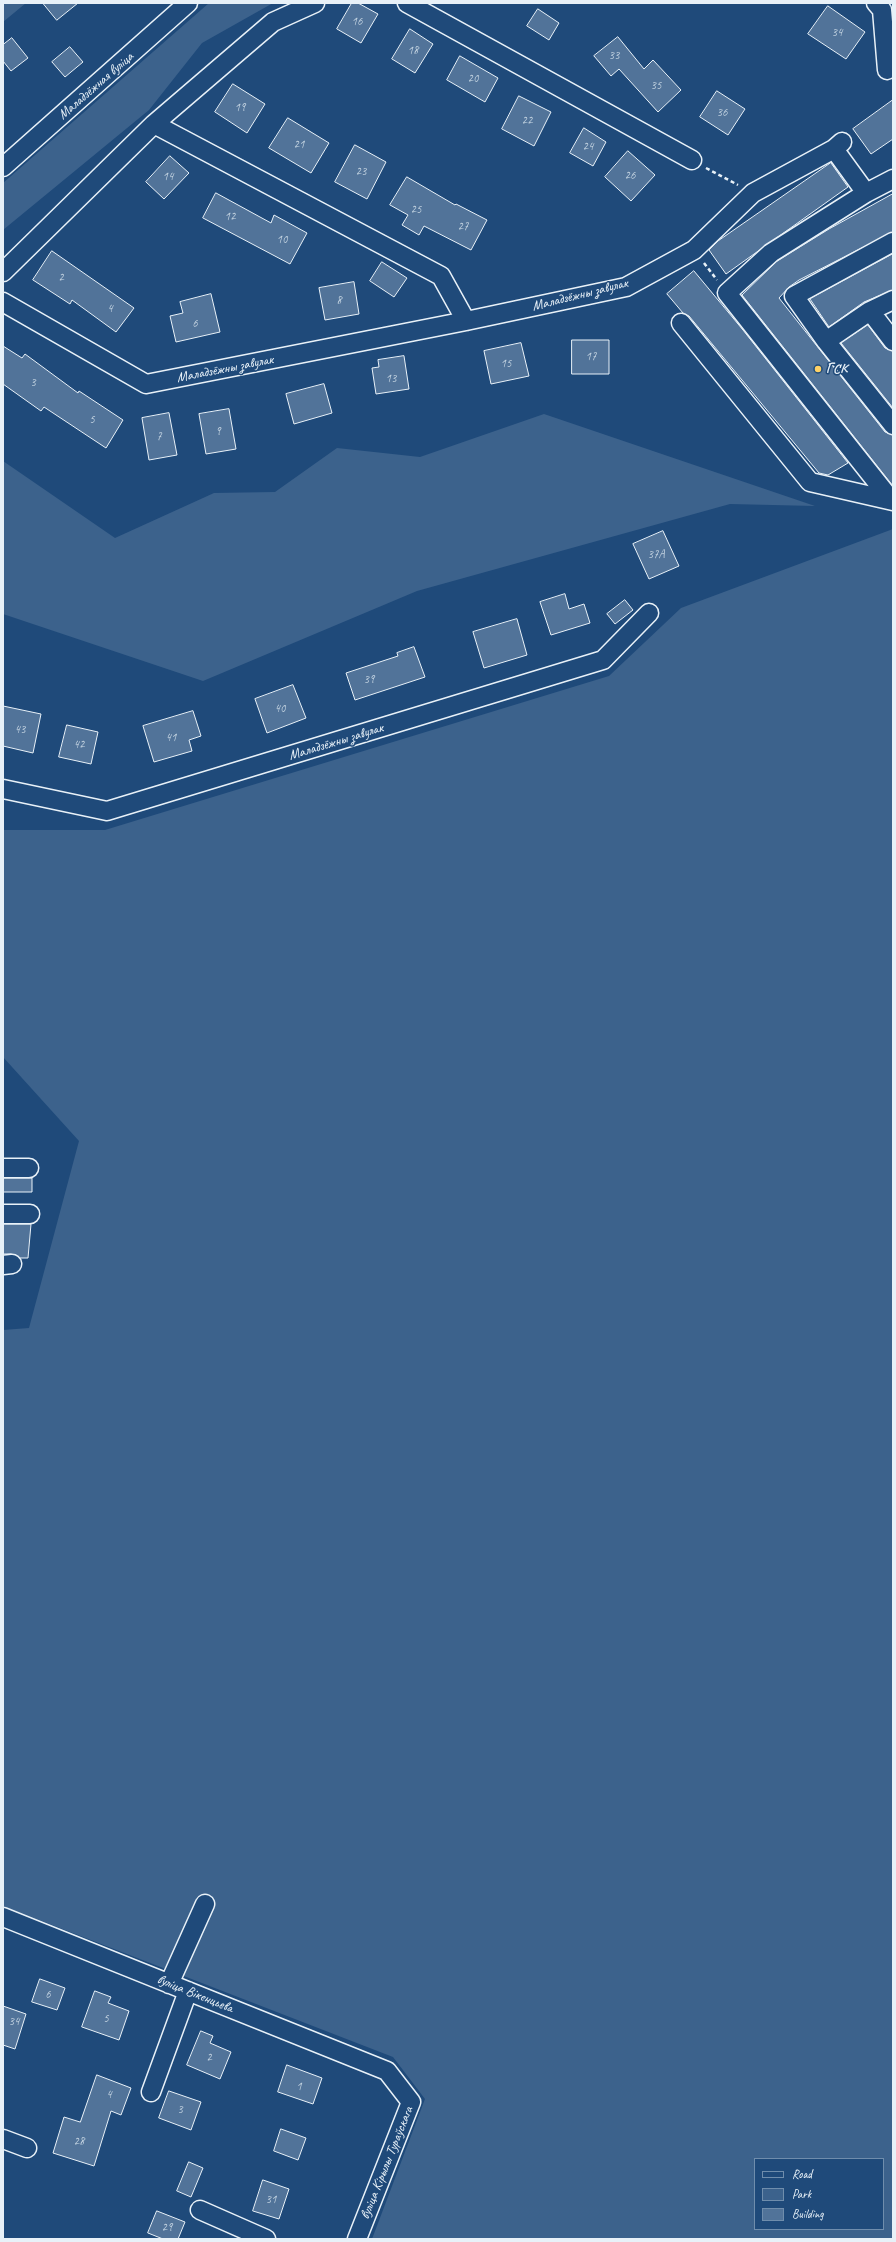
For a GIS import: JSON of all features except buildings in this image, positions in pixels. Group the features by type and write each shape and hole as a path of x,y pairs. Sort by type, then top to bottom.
{"street":[{"name":"Маладзёжная вуліца","path":"3,167 188,3"},
{"path":"3,272 154,124 272,22 315,3"},
{"path":"407,3 692,160"},
{"path":"876,3 882,10 887,70"},
{"path":"154,124 441,276 466,321"},
{"name":"Маладзёжны завулак","path":"3,302 146,384 466,321 626,287 694,250 753,193 838,146 866,193"},
{"path":"892,501 727,292 771,253 866,193 893,179"},
{"path":"893,242 794,296 826,341 893,425"},
{"path":"826,341 870,311 893,300"},
{"path":"870,311 893,341"},
{"path":"681,324 810,482 892,501"},
{"name":"Маладзёжны завулак","path":"3,789 107,811 603,660 649,613"},
{"path":"3,1168 29,1168"},
{"path":"3,1214 30,1214"},
{"path":"169,1984 205,1904"},
{"name":"вуліца Вікенцьева","path":"3,1917 387,2071"},
{"path":"151,2092 188,1991"},
{"name":"вуліца Кірылы Тураўскага","path":"357,2239 411,2102 387,2071"},
{"path":"3,2139 27,2148"},
{"path":"200,2210 266,2239"}],"path":[{"path":"692,160 753,193"},
{"path":"694,250 727,292"}],"green space":[{"path":"3,3 26,3 3,22"},
{"path":"209,3 273,3 202,43 149,110 3,230 3,183"},
{"path":"544,414 815,506 730,504 417,591 203,681 3,614 3,461 115,538 214,493 275,492 337,448 420,457"},
{"path":"893,529 893,2239 372,2239 425,2099 393,2057 3,1906 3,1330 29,1328 79,1141 3,1057 3,830 105,830 609,676 681,608"}],"place":[{"name":"ГСК","path":"818,369"}]}
